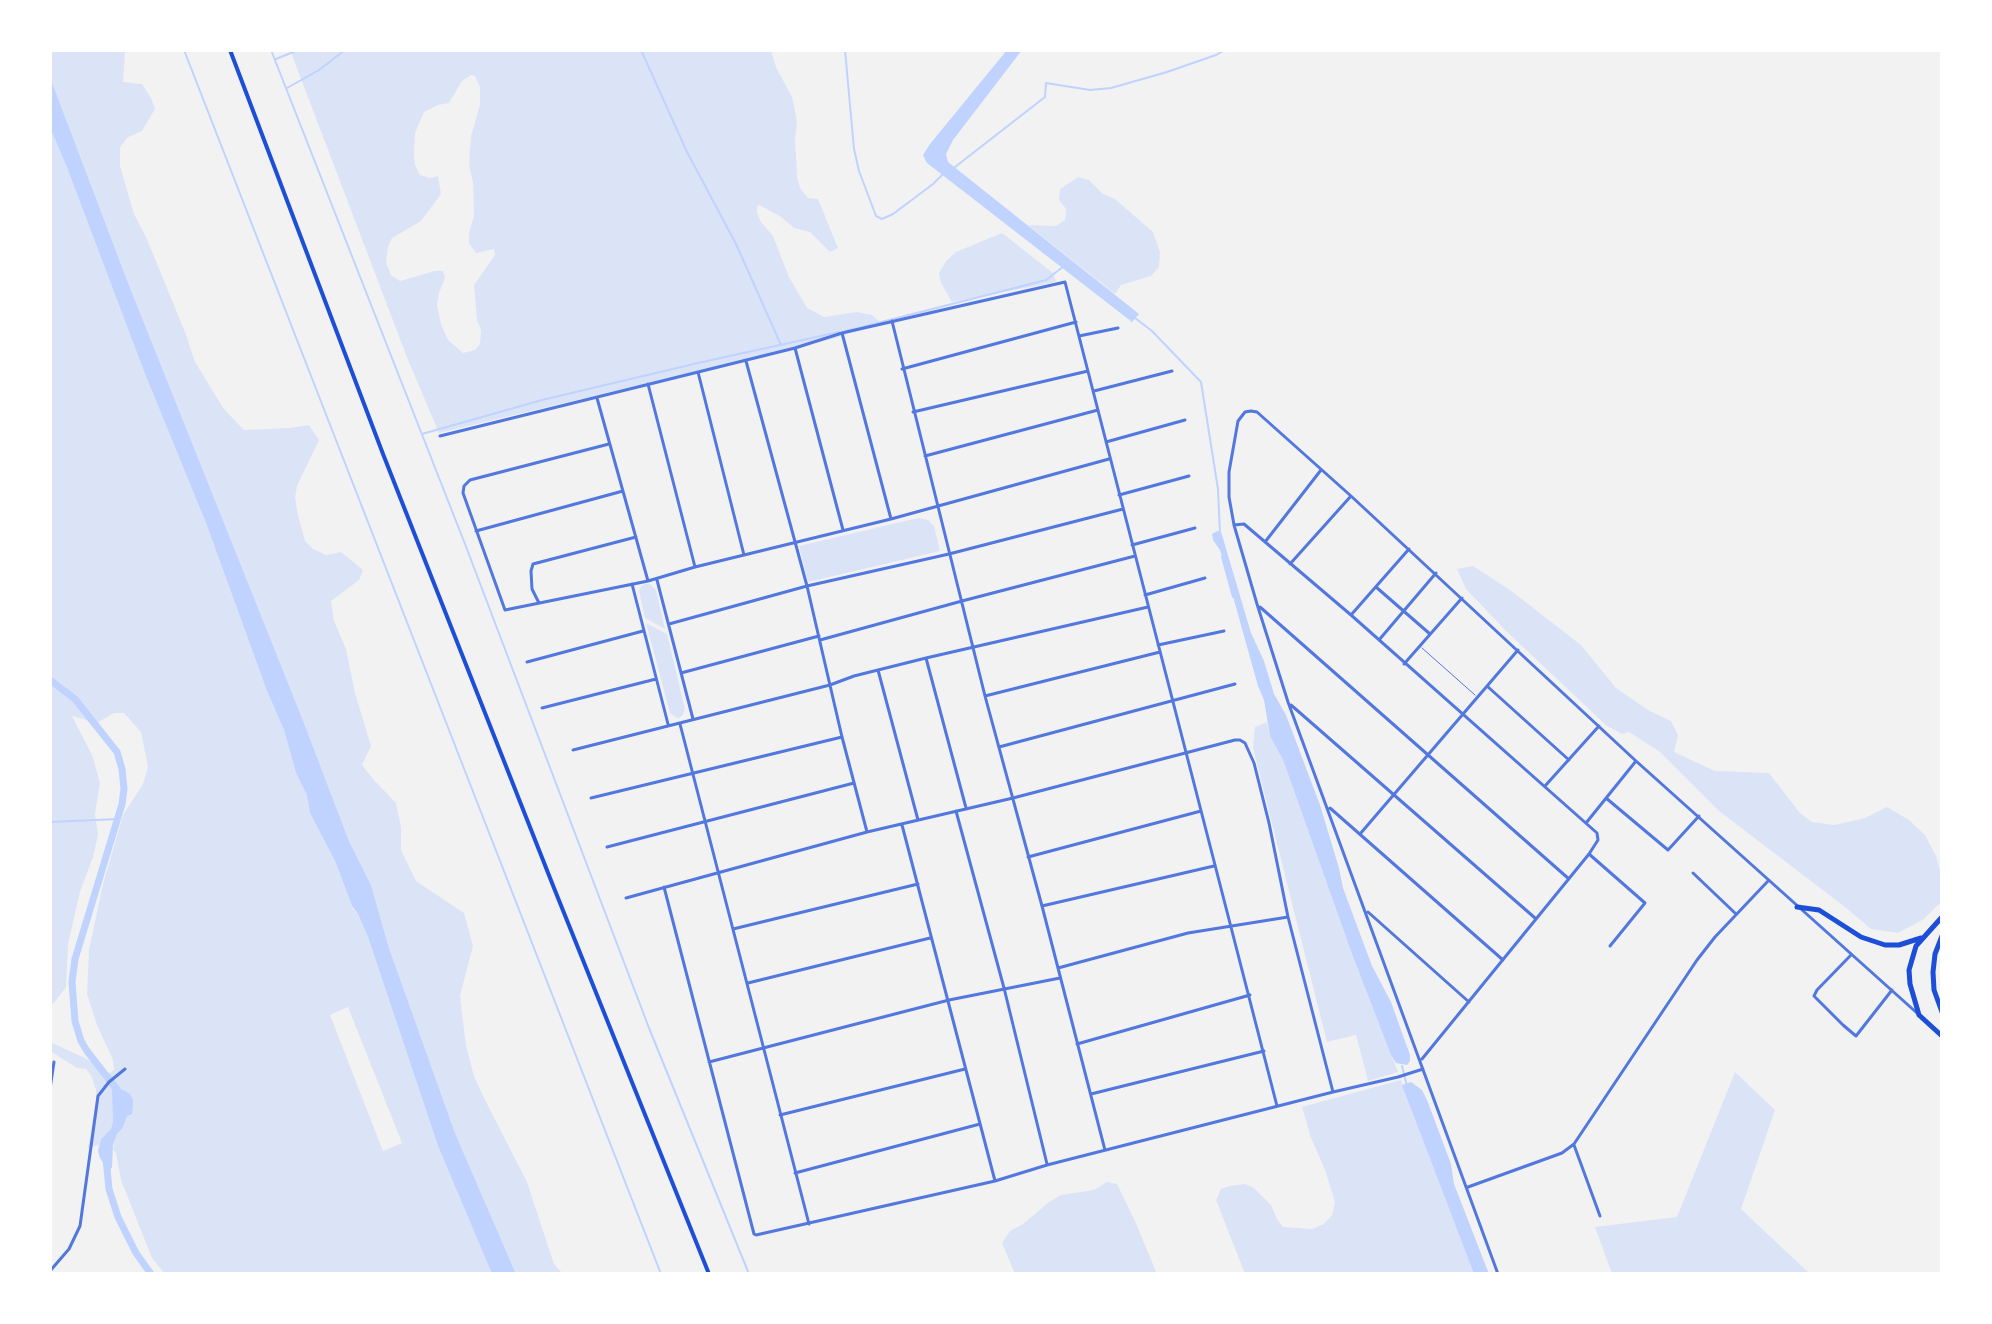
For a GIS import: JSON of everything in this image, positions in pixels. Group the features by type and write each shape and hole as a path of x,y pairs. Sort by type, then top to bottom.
{"main road":[{"path":"230,50 389,468 709,1274"},
{"path":"1797,907 1819,910 1861,937 1885,945 1899,945 1922,938"},
{"path":"1942,917 1916,946 1909,970 1919,1015 1942,1036"},
{"path":"1942,936 1935,954 1933,972 1934,990 1942,1012"}],"street":[{"path":"440,436 746,361 842,333 1065,282 1277,1106"},
{"path":"892,321 985,696 1105,1151"},
{"path":"902,369 1076,322"},
{"path":"1079,336 1118,328"},
{"path":"842,333 891,519"},
{"path":"795,348 843,531"},
{"path":"746,361 807,586 867,832"},
{"path":"913,412 1088,371"},
{"path":"1094,391 1172,371"},
{"path":"698,372 744,555"},
{"path":"648,384 695,567"},
{"path":"597,398 648,581"},
{"path":"925,456 1098,410"},
{"path":"1498,1274 1288,702 1257,604 1229,503 1229,472 1238,421 1245,412 1257,412 1351,496 1636,761 1919,1015"},
{"path":"1106,442 1185,420"},
{"path":"609,444 470,480 464,486 463,493 505,610 648,581 891,519 1110,458"},
{"path":"1265,542 1321,470"},
{"path":"1119,495 1189,476"},
{"path":"476,531 623,491"},
{"path":"1290,564 1351,496"},
{"path":"669,624 807,586 949,554 1123,509"},
{"path":"1234,525 1244,524 1351,615 1598,836 1589,854 1421,1061"},
{"path":"1132,545 1195,528"},
{"path":"539,603 532,589 533,564 636,537"},
{"path":"1351,615 1409,549"},
{"path":"681,673 1135,556"},
{"path":"1379,640 1436,573"},
{"path":"657,578 693,719"},
{"path":"1145,595 1205,578"},
{"path":"632,584 668,726"},
{"path":"1376,587 1430,634"},
{"path":"1404,664 1462,598"},
{"path":"1257,604 1569,879"},
{"path":"573,750 973,646 1148,607"},
{"path":"527,662 644,630"},
{"path":"1158,645 1224,631"},
{"path":"1360,834 1518,650"},
{"path":"985,696 1160,652"},
{"path":"926,658 966,808"},
{"path":"878,670 918,820"},
{"path":"542,708 656,679"},
{"path":"999,747 1235,684"},
{"path":"1487,686 1569,760"},
{"path":"1288,702 1536,919"},
{"path":"680,723 809,1224"},
{"path":"1544,787 1599,726"},
{"path":"591,798 842,737"},
{"path":"626,898 867,832 1240,740 1245,743 1254,763 1288,917 1333,1092"},
{"path":"1586,823 1636,761"},
{"path":"607,847 854,783"},
{"path":"1606,798 1668,850 1699,816"},
{"path":"1327,806 1503,960"},
{"path":"956,811 1004,988 1047,1165"},
{"path":"1028,857 1201,811"},
{"path":"902,825 995,1181"},
{"path":"1589,854 1645,903 1610,946"},
{"path":"1042,906 1215,866"},
{"path":"1693,873 1737,915"},
{"path":"1468,1187 1562,1153 1574,1144 1697,960 1769,880"},
{"path":"733,929 918,884"},
{"path":"664,887 754,1234 758,1236 995,1181 1423,1069"},
{"path":"1365,910 1469,1002"},
{"path":"1058,968 1188,933 1288,917"},
{"path":"748,983 932,937"},
{"path":"1851,955 1814,996 1843,1025 1856,1036 1892,990"},
{"path":"709,1062 949,1000 1060,978"},
{"path":"1077,1044 1250,995"},
{"path":"1091,1094 1264,1051"},
{"path":"50,1089 54,1062"},
{"path":"50,1271 69,1249 80,1226 99,1093 125,1069"},
{"path":"780,1115 965,1069"},
{"path":"795,1173 980,1124"},
{"path":"1574,1144 1600,1216"}],"lane":[{"path":"1420,646 1477,697"}],"shaded area":[{"path":"50,50 125,50 123,82 142,84 155,109 142,131 128,137 120,147 120,166 134,214 195,362 224,409 244,430 309,425 319,440 297,486 295,498 305,541 326,555 341,552 363,570 359,580 331,601 334,621 346,649 371,746 362,765 396,803 401,827 401,850 416,881 464,913 473,946 460,996 466,1046 474,1076 527,1182 554,1264 563,1274 516,1274 455,1133 389,948 371,885 349,841 50,77"},
{"path":"290,50 771,50 794,105 800,188 808,198 818,199 838,248 830,252 810,232 794,228 759,205 757,213 773,236 789,277 807,308 824,317 857,312 872,315 881,323 832,339 439,433 408,360","holes":["475,76 480,87 480,105 471,136 469,165 474,216 469,243 476,253 494,249 495,255 474,285 477,320 481,330 480,344 475,350 463,353 448,340 441,324 437,305 445,278 443,271 400,281 391,275 386,262 392,238 421,221 441,194 438,176 430,178 420,175 415,165 415,133 424,112 449,103 462,81"]},
{"path":"50,128 206,523 284,730 296,773 308,795 310,813 368,937 438,1146 492,1274 165,1274 152,1258 121,1180 113,1150 124,1090 115,1085 111,1129 99,1145 88,1148 96,1102 92,1077 86,1069 77,1068 50,1051 50,1042 107,1072 111,1073 114,1069 87,994 89,950 103,884 123,815 143,784 148,767 141,732 124,713 114,713 97,723 72,716 92,755 100,783 95,814 98,834 68,944 66,987 50,1004","holes":["348,1007 402,1143 383,1151 330,1015"]},
{"path":"1078,177 1089,180 1103,194 1115,199 1153,232 1160,252 1159,267 1151,276 1121,285 1115,294 1028,225 1056,226 1065,220 1066,209 1059,200 1060,189"},
{"path":"1002,233 1053,273 1056,282 952,302 939,273 946,261 956,252"},
{"path":"918,518 928,520 934,526 940,551 808,582 799,546"},
{"path":"1473,566 1510,590 1581,645 1616,688 1648,710 1671,721 1678,735 1674,752 1715,771 1769,773 1800,813 1812,822 1834,825 1865,818 1887,807 1909,820 1925,835 1936,856 1942,878 1942,901 1924,919 1898,933 1871,929 1719,811 1660,752 1629,732 1622,734 1607,726 1466,589 1457,569"},
{"path":"645,584 656,590 665,629 645,618 639,591"},
{"path":"646,623 667,634 685,709 679,718 670,713"},
{"path":"1267,722 1398,1072 1368,1081 1356,1035 1327,1042 1253,748 1255,727"},
{"path":"1735,1072 1775,1110 1741,1209 1810,1274 1612,1274 1595,1227 1677,1217"},
{"path":"1401,1080 1474,1274 1245,1274 1216,1200 1221,1189 1245,1184 1254,1188 1271,1205 1283,1227 1312,1229 1324,1224 1332,1215 1335,1202 1302,1107"},
{"path":"1107,1182 1117,1184 1157,1274 1015,1274 1002,1243 1010,1231 1061,1195 1094,1190"}],"water":[{"path":"1007,50 1022,50 953,140 946,154 948,162 1139,314 1132,322 927,163 923,155"},
{"path":"50,77 349,841 371,885 389,948 455,1133 516,1274 492,1274 438,1146 368,937 310,813 307,795 296,773 284,730 206,523 50,128"},
{"path":"1217,531 1222,535 1251,633 1320,805 1343,888 1410,1055 1407,1065 1396,1063 1391,1055 1283,760 1270,736 1264,700 1220,550 1213,540 1212,534"},
{"path":"1411,1082 1422,1090 1427,1100 1451,1164 1454,1184 1489,1274 1474,1274 1402,1085"},
{"path":"115,1085 130,1094 133,1107 132,1114 127,1116 117,1134 109,1172 98,1151 101,1139 111,1129 112,1091"}],"waterway":[{"path":"184,50 661,1274"},
{"path":"271,50 465,544 649,1028 749,1274"},
{"path":"276,59 298,50"},
{"path":"287,88 319,70 345,50"},
{"path":"641,50 687,152 736,244 781,345"},
{"path":"845,50 854,149 876,216 882,219 893,214 944,173"},
{"path":"955,167 1045,97 1046,83 1090,90 1111,88 1167,72 1225,50"},
{"path":"846,331 1046,280 1064,266"},
{"path":"1135,318 1152,331 1201,382 1218,489 1220,534"},
{"path":"422,434 542,400 839,332"},
{"path":"1222,557 1233,597"},
{"path":"50,680 75,699 117,752 122,769 122,804 75,959 72,982 75,1021 81,1041 118,1091"},
{"path":"50,822 118,819"},
{"path":"1402,1066 1407,1086"},
{"path":"106,1159 109,1189 118,1217 136,1253 151,1274"}]}
